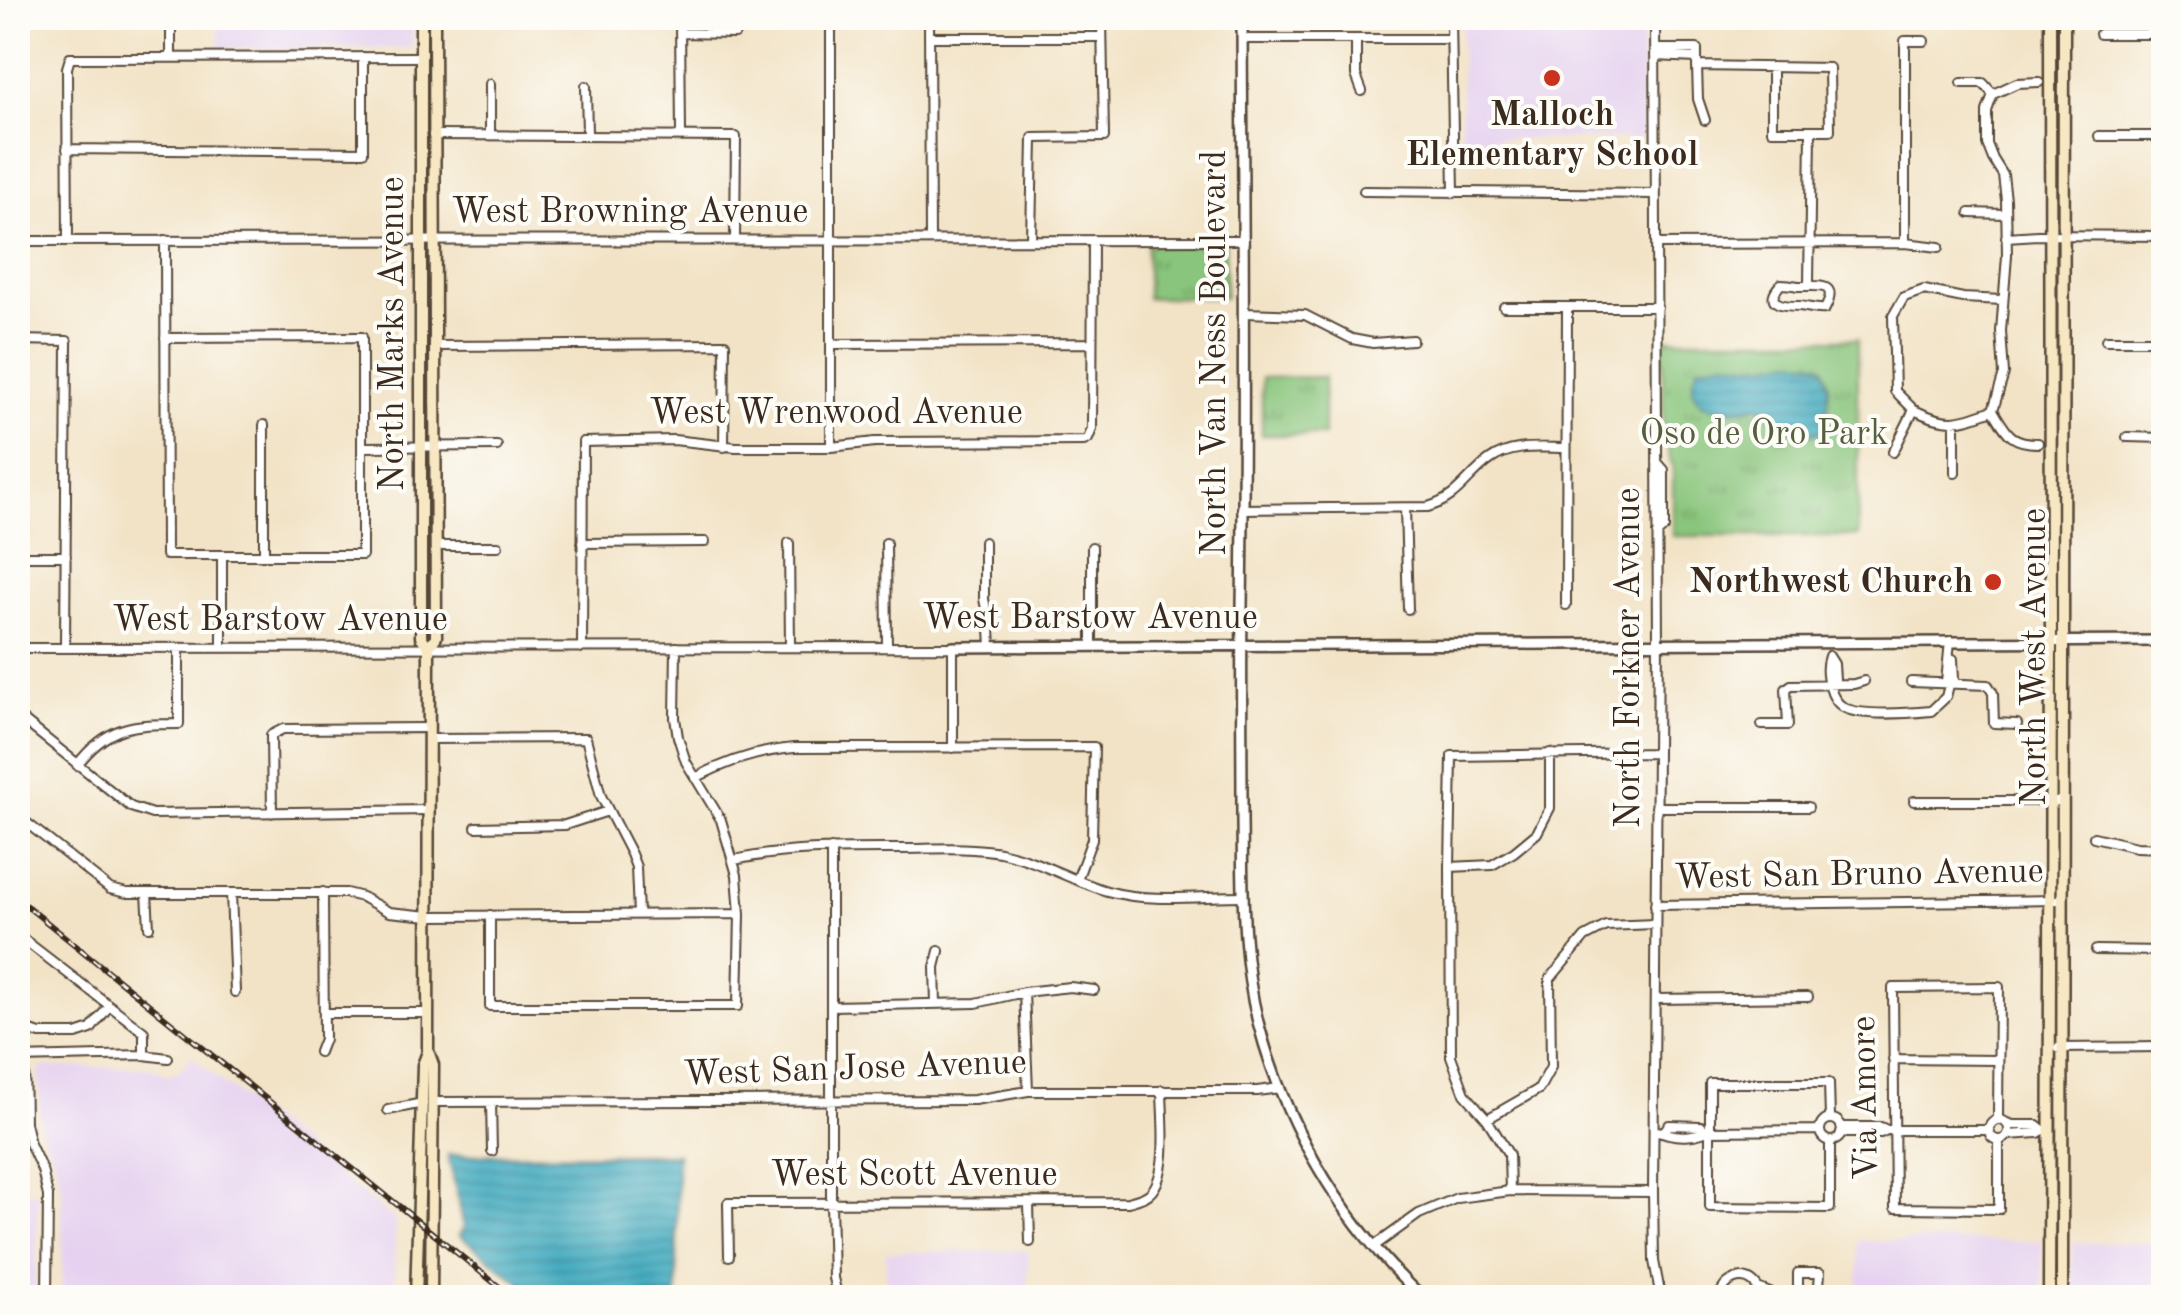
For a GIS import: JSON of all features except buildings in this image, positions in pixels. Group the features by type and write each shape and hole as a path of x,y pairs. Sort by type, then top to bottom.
{"main road":[{"name":"North Marks Avenue","path":"416,1298 433,1065 428,1051 429,648 436,637 434,346 421,18"},
{"name":"North Marks Avenue","path":"429,648 422,638 421,447 434,18"},
{"name":"North West Avenue","path":"2050,18 2058,640"},
{"name":"North West Avenue","path":"2056,1298 2062,1198 2050,901 2056,801 2064,236 2061,18"},
{"path":"421,57 427,66 428,94 433,103"},
{"name":"North West Avenue","path":"2056,801 2062,900 2056,1048 2046,1130 2050,1257 2056,1298"},
{"name":"North Marks Avenue","path":"427,1298 428,1102"},
{"path":"2046,1130 2056,1136 2056,1174 2062,1198"},
{"path":"417,1260 427,1298"}],"street":[{"path":"171,18 171,57"},
{"path":"680,18 681,135"},
{"path":"831,18 831,447"},
{"path":"930,18 930,240"},
{"path":"1031,240 1033,138 1104,137 1102,18"},
{"name":"North Van Ness Boulevard","path":"1242,18 1242,645 1247,957 1253,997 1295,1126 1342,1208 1422,1298"},
{"path":"1451,18 1454,193"},
{"name":"North Forkner Avenue","path":"1655,18 1658,642 1654,999 1660,1131 1654,1192 1654,1261 1661,1298"},
{"path":"680,33 735,34"},
{"path":"2100,34 2164,34"},
{"path":"929,37 1102,37"},
{"path":"1242,39 1451,39"},
{"path":"1356,39 1356,75 1362,91"},
{"path":"1905,243 1904,41 1924,41"},
{"path":"1655,53 1772,67 1829,68 1830,130 1772,130 1772,67"},
{"path":"67,149 363,152 363,57"},
{"path":"68,241 70,58 421,57"},
{"path":"1697,58 1698,100 1705,120"},
{"path":"2038,443 2022,443 2007,434 1993,410 2004,374 2001,331 2007,256 2003,174 1987,144 1987,110 1993,94 2017,84 2040,82"},
{"path":"1962,83 1983,84 1993,94"},
{"path":"490,84 490,135"},
{"path":"586,86 587,135"},
{"path":"1810,285 1811,130"},
{"path":"433,135 736,137 736,239"},
{"path":"2099,136 2164,136"},
{"path":"1364,191 1656,194"},
{"path":"1970,213 2006,214"},
{"path":"2006,237 2164,236"},
{"path":"165,240 165,338 166,555 362,555 362,338 165,338"},
{"path":"831,344 1092,343 1092,240"},
{"name":"West Browning Avenue","path":"18,241 1244,240"},
{"path":"1656,244 1905,243 1939,247"},
{"path":"1782,284 1810,285 1827,289 1830,299 1826,309 1785,308 1776,302 1775,291 1782,284"},
{"path":"1993,410 1954,422 1933,419 1914,410 1895,390 1894,316 1904,296 1924,290 2002,300"},
{"path":"1504,307 1657,307"},
{"path":"1566,605 1567,307"},
{"path":"1244,313 1305,315 1352,338 1373,343 1412,340"},
{"path":"18,340 67,341 66,648"},
{"path":"2106,340 2164,340"},
{"name":"West Wrenwood Avenue","path":"582,543 584,442 674,440 724,447 831,447 875,442 1079,442 1088,439 1092,429 1092,343"},
{"path":"434,346 725,344 724,447"},
{"path":"1893,452 1914,410"},
{"path":"1954,422 1954,473"},
{"path":"264,425 264,555"},
{"path":"2126,438 2164,438"},
{"path":"362,446 497,446"},
{"path":"1242,509 1428,507 1448,499 1490,460 1513,449 1566,448"},
{"path":"1405,508 1408,609"},
{"path":"582,648 582,543 705,542"},
{"path":"984,542 984,598 990,646"},
{"path":"789,543 790,647"},
{"path":"886,543 886,647"},
{"path":"435,546 498,546"},
{"path":"1092,547 1092,646"},
{"path":"18,556 66,556"},
{"path":"222,556 222,648"},
{"path":"2163,641 2164,562"},
{"path":"1830,684 1840,706 1862,712 1931,711 1946,697 1950,640"},
{"path":"1830,641 1835,679 1830,684"},
{"name":"West Barstow Avenue","path":"18,648 2163,641"},
{"path":"953,647 953,748"},
{"path":"78,765 96,743 112,732 134,725 180,724 179,648"},
{"path":"490,916 490,1006 738,1006 740,914 734,860 721,820 682,750 676,728 676,648"},
{"path":"1762,725 1788,725 1787,686 1864,682"},
{"path":"1910,682 1990,685 1994,722 2018,724"},
{"path":"18,716 131,807 152,814 429,810"},
{"path":"272,813 272,735 282,729 586,738 608,811 636,867 638,914"},
{"path":"695,778 730,761 794,748 1094,747 1092,839 1077,880"},
{"path":"1450,868 1492,865 1536,833 1550,808 1550,753"},
{"path":"1510,1191 1509,1155 1487,1119 1465,1094 1451,1056 1452,756 1657,753"},
{"path":"1914,801 2056,801"},
{"path":"1656,806 1808,806"},
{"path":"476,827 565,825 608,811"},
{"path":"18,816 110,889 127,893 346,893 389,912 429,916 740,914"},
{"path":"2094,838 2136,848 2164,848"},
{"path":"734,860 784,852 968,849 1036,862 1105,890 1139,896 1244,896"},
{"path":"830,850 830,1203 833,1278 838,1298"},
{"path":"319,1052 324,1039 324,892"},
{"path":"147,893 148,927"},
{"path":"232,893 235,992"},
{"name":"West San Bruno Avenue","path":"1655,905 2062,900"},
{"path":"1487,1119 1539,1089 1551,1068 1550,979 1586,937 1606,926 1655,924"},
{"path":"18,936 144,1032 144,1056"},
{"path":"2096,950 2164,950"},
{"path":"936,1004 935,966 939,951"},
{"path":"832,1006 976,1004 1024,992 1070,987 1094,990"},
{"name":"Via Amore","path":"1998,1060 2000,987 1893,988 1891,1130 1895,1208 1999,1208 2003,1137"},
{"path":"1024,992 1028,1091"},
{"path":"1654,999 1808,997"},
{"path":"18,1022 40,1034 76,1034 90,1030 109,1006"},
{"path":"324,1013 428,1012"},
{"path":"2056,1048 2164,1047"},
{"path":"47,1298 48,1196 25,1123 21,1058 168,1058"},
{"path":"1894,1059 1998,1060 2003,1121 2009,1129 2003,1137"},
{"path":"1830,1120 1829,1083 1710,1083 1710,1207 1830,1208 1830,1141"},
{"name":"West San Jose Avenue","path":"388,1110 428,1102 974,1100 1028,1091 1280,1088"},
{"name":"West Scott Avenue","path":"729,1256 728,1203 1029,1204 1140,1199 1150,1193 1162,1165 1162,1090"},
{"path":"491,1102 492,1151"},
{"path":"1830,1120 1837,1121 1841,1130 1837,1139 1830,1141 1824,1139 1820,1130 1830,1120"},
{"path":"2031,1129 2003,1121 1992,1123 1989,1130 1993,1138 2031,1129 2038,1125 2046,1130"},
{"path":"1660,1131 1670,1126 1686,1130 1701,1126 1708,1131 1820,1130"},
{"path":"1841,1130 1989,1130"},
{"path":"1373,1247 1438,1205 1486,1193 1654,1192"},
{"path":"1029,1204 1030,1242"},
{"path":"1701,1298 1719,1296 1728,1282 1735,1279 1748,1280 1761,1293 1798,1297 1798,1273 1820,1274 1818,1298"}],"shaded area":[{"path":"219,18 413,18 413,46 219,48"},
{"name":"Malloch Elementary School","path":"1461,18 1642,18 1642,139 1461,139"},
{"path":"191,1057 395,1220 397,1297 62,1297 62,1191 41,1130 38,1071 42,1067 150,1067 168,1076 177,1073"},
{"path":"18,1193 38,1193 36,1297 18,1297"},
{"path":"1858,1241 2042,1241 2042,1297 1858,1297"},
{"path":"2073,1243 2163,1243 2163,1297 2073,1297"},
{"path":"1028,1251 1028,1297 886,1297 886,1252"}],"green space":[{"path":"1147,245 1225,245 1225,297 1147,298"},
{"name":"Oso de Oro Park","path":"1663,339 1858,339 1858,536 1673,536 1673,466 1663,421"},
{"path":"1324,377 1324,435 1262,435 1262,378"}],"water":[{"path":"1798,360 1824,366 1829,385 1827,428 1819,433 1800,432 1782,424 1759,405 1721,409 1700,401 1693,381 1699,366 1725,361 1754,365"},
{"path":"677,1154 677,1297 538,1297 459,1235 464,1227 448,1155"}],"railway":[{"path":"18,899 513,1298"}],"place":[{"name":"Malloch Elementary School","path":"1552,78"},
{"name":"Northwest Church","path":"1993,582"}]}
